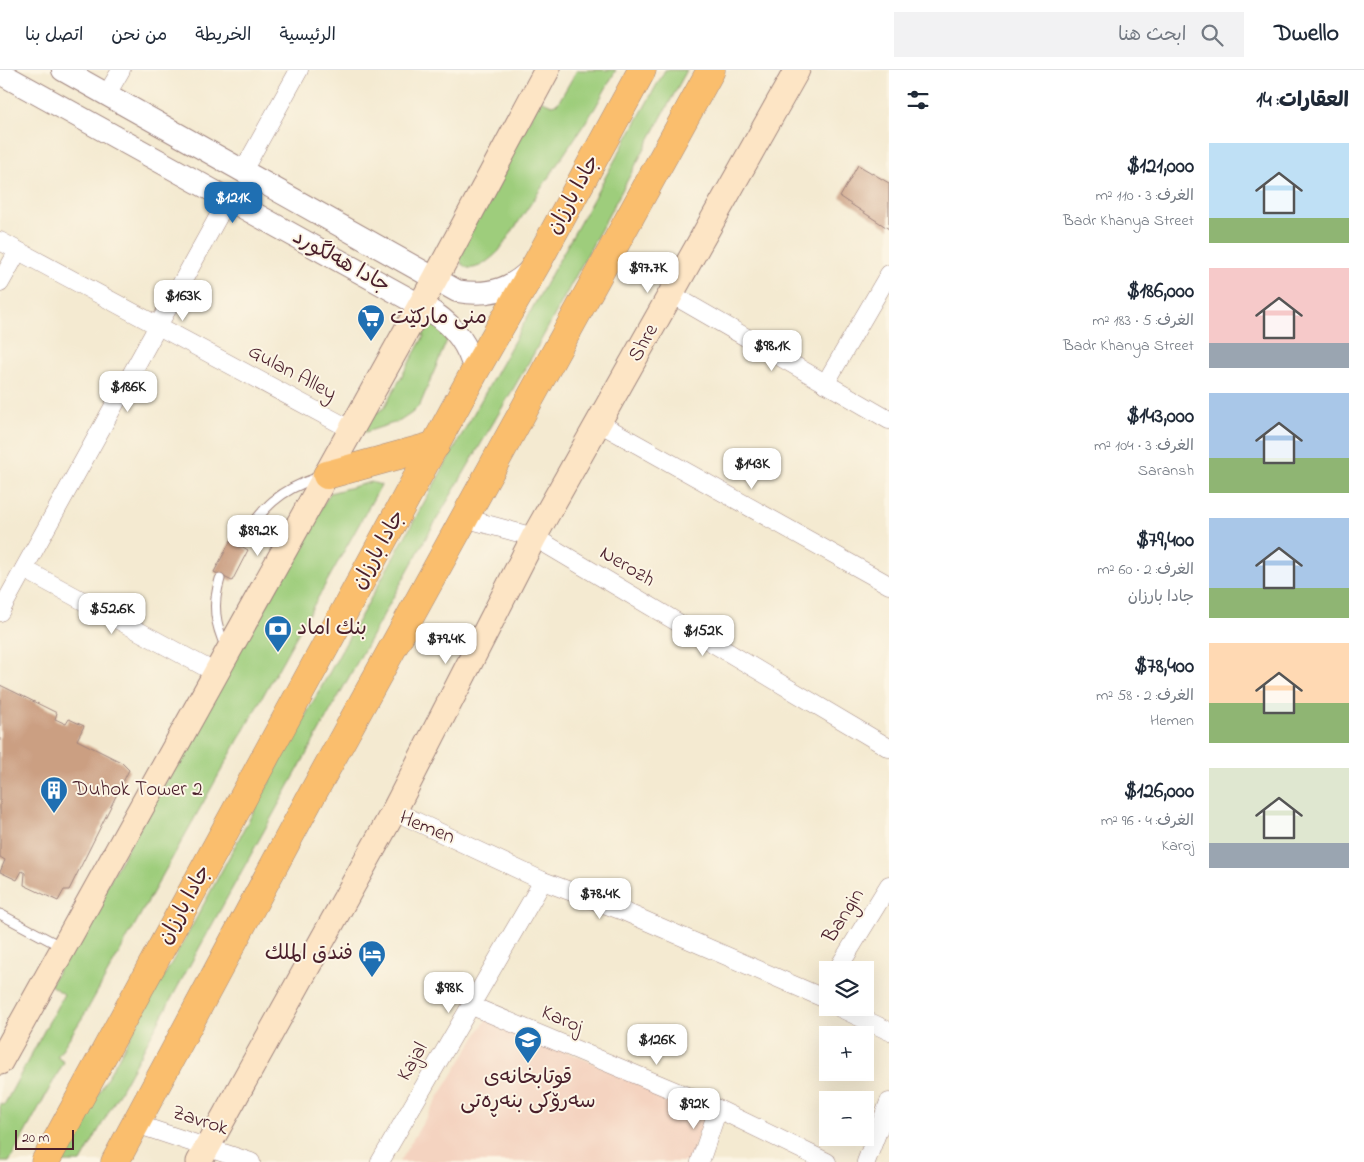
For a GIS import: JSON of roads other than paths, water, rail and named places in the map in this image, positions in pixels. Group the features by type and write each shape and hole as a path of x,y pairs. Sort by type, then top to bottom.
{"highway":[{"name":"جادا بارزان","path":"45,1162 475,371 538,261 642,70"},
{"path":"115,1162 308,802 711,70"},
{"path":"327,475 436,445"}],"main road":[{"path":"0,1062 352,430 548,70"},
{"name":"Shre","path":"394,811 534,537 797,70"},
{"name":"Hemen","path":"203,1154 394,811"}],"street":[{"name":"جادا هەلگورد","path":"63,70 457,291 469,293 494,292 519,280 538,261"},
{"path":"107,94 121,70"},
{"path":"0,612 299,70"},
{"name":"جادا هەلگورد","path":"0,73 446,322 465,344 475,371"},
{"name":"Gulan Alley","path":"0,241 352,430"},
{"path":"0,283 18,251"},
{"path":"825,384 889,274"},
{"path":"671,294 889,420"},
{"path":"599,423 887,580"},
{"name":"Nerozh","path":"464,518 534,537 889,748"},
{"path":"24,569 222,663"},
{"name":"Hemen","path":"394,811 543,881 624,911 819,992"},
{"name":"Kajal","path":"380,1162 543,881"},
{"name":"Bangin","path":"842,961 889,885"},
{"name":"Karoj","path":"472,1006 718,1109 826,1162"},
{"path":"856,1016 889,1032"},
{"path":"866,1162 889,1102"},
{"path":"700,1162 718,1109"},
{"name":"Zavrok","path":"136,1124 203,1154 251,1162"}],"lane":[{"path":"240,542 257,516 276,496 300,483 327,475"},
{"path":"220,579 214,597 214,614 219,634 222,663"},
{"path":"0,914 65,948"}],"place":[{"name":"منی مارکێت","path":"371,342"},
{"name":"بنك اماد","path":"278,653"},
{"name":"Duhok Tower 2","path":"54,814"},
{"name":"فندق الملك","path":"372,978"},
{"name":"قوتابخانەی سەرۆکی بنەڕەتی","path":"528,1064"}]}
